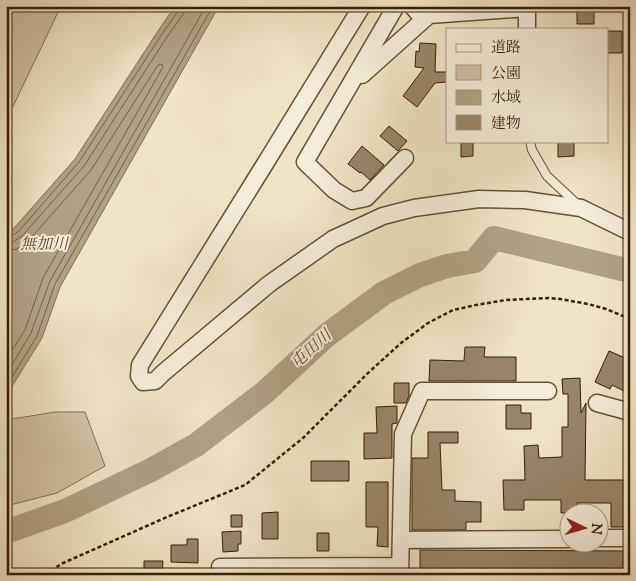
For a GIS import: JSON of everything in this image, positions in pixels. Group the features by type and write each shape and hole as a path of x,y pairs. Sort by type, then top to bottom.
{"street":[{"path":"362,6 140,365 139,376 143,382 154,381 269,284 333,239 383,216 414,208 479,199 525,200 581,208 630,232"},
{"path":"396,6 305,162 334,190 352,201 366,198 405,158"},
{"path":"412,6 419,14 429,15 527,7 527,28"},
{"path":"350,85 429,15"},
{"path":"220,575 220,567 400,570 403,434 422,391 548,391"},
{"path":"597,403 630,412"},
{"path":"402,540 558,538"},
{"path":"608,538 630,538"}],"lane":[{"path":"530,142 532,150 547,176 581,208"}],"path":[{"path":"46,575 61,564 167,517 245,486 303,438 401,343 428,323 453,310 506,300 548,298 588,304 630,319"}],"green space":[{"path":"6,6 61,6 6,121"},
{"path":"55,412 85,412 105,466 57,493 6,506 6,420"}],"water":[{"name":"無加川","path":"175,6 219,6 60,287 42,338 6,396 6,234 15,227 75,159"}],"building":[{"path":"577,6 594,6 594,24 577,24"},
{"path":"608,31 622,31 622,53 608,53"},
{"path":"420,43 436,44 435,72 446,72 446,82 435,83 417,107 403,96 424,68 415,67 416,51 419,52"},
{"path":"389,126 407,141 398,151 380,136"},
{"path":"558,142 574,142 574,156 558,157"},
{"path":"461,143 473,143 473,156 461,157"},
{"path":"362,146 384,165 370,180 348,164"},
{"path":"465,347 485,347 484,357 516,357 516,381 429,381 430,360 464,361"},
{"path":"609,351 630,360 630,394 612,385 610,389 595,382"},
{"path":"580,378 581,413 586,403 585,480 630,480 630,527 611,527 611,503 561,504 561,500 524,500 524,510 504,510 503,480 525,480 524,446 538,445 539,458 562,457 562,427 568,427 568,394 563,394 562,379"},
{"path":"394,383 409,383 409,396 406,403 394,403"},
{"path":"506,405 521,405 521,413 531,413 531,429 506,429"},
{"path":"397,406 397,423 392,424 392,458 364,459 364,433 377,433 376,407"},
{"path":"428,432 458,432 458,443 440,443 442,490 455,490 455,501 481,502 481,522 466,522 466,530 412,530 412,458 428,458"},
{"path":"311,461 349,461 349,481 311,481"},
{"path":"366,482 388,482 388,547 377,546 378,527 366,527"},
{"path":"278,512 278,539 262,539 262,513"},
{"path":"231,515 242,515 242,527 231,527"},
{"path":"241,531 241,544 238,544 238,551 223,552 222,532"},
{"path":"317,533 329,533 329,551 317,551"},
{"path":"187,539 198,539 198,563 171,562 171,545 187,545"},
{"path":"420,550 558,551 558,554 608,554 608,551 630,551 630,575 420,575"},
{"path":"144,561 163,561 162,575 144,575"}],"waterway":[{"name":"屯田川","path":"6,532 65,511 151,470 196,445 264,393 327,335 384,293 420,275 447,266 475,261 494,238 630,271"}]}
